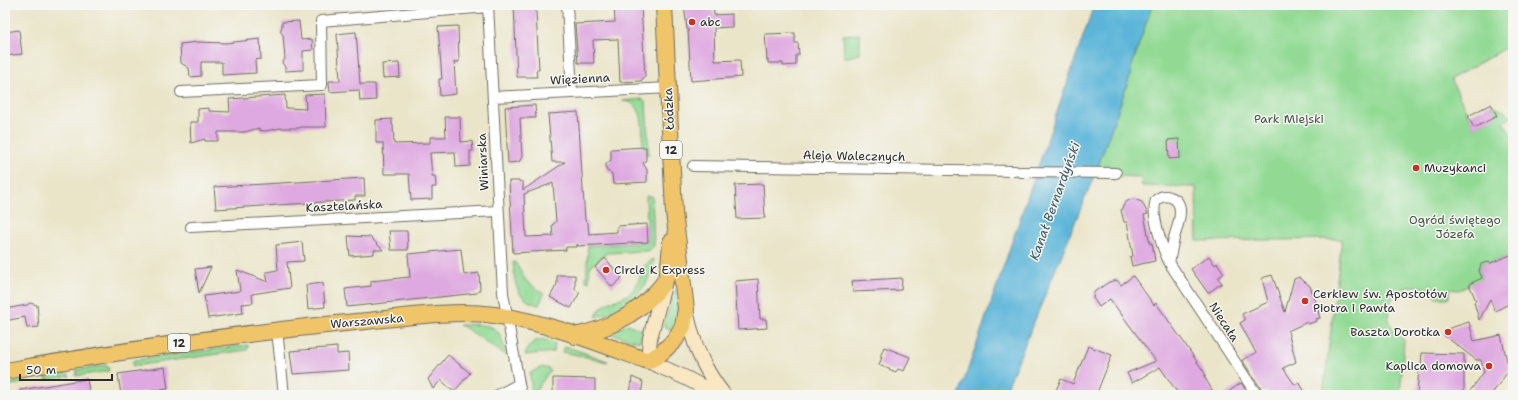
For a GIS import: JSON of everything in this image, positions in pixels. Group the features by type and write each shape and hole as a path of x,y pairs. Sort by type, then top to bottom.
{"main road":[{"name":"Łódzka","path":"664,5 674,212 686,309"},
{"name":"Łódzka","path":"666,279 674,212"},
{"path":"575,336 604,328 629,316 646,302 666,279"},
{"name":"12","path":"648,361 660,354 675,340 683,326 686,309"},
{"name":"Warszawska","path":"5,371 143,348 277,330 445,314 480,313 533,323 648,361"}],"street":[{"path":"567,5 572,92"},
{"path":"181,92 322,85 321,21 488,6"},
{"name":"Winiarska","path":"488,6 503,293 521,395"},
{"name":"Więzienna","path":"493,97 668,88"},
{"name":"Aleja Walecznych","path":"693,166 1116,173"},
{"name":"Niecała","path":"1169,262 1179,222 1179,206 1176,199 1164,196 1156,200 1154,208 1159,236 1169,262 1257,395"},
{"name":"Kasztelańska","path":"191,228 498,211"},
{"path":"648,361 650,338 666,279"},
{"path":"686,309 690,329 699,356 706,370 724,395"},
{"path":"277,330 284,395"},
{"name":"Warszawska","path":"648,361 686,378 718,395"},
{"path":"498,395 519,384"}],"green space":[{"name":"Park Miejski","path":"1152,5 1513,6 1513,44 1451,79 1474,128 1496,116 1491,104 1511,117 1503,122 1513,136 1513,254 1491,263 1487,262 1481,264 1479,271 1481,278 1471,286 1469,284 1468,286 1459,290 1449,289 1449,298 1436,298 1433,293 1428,290 1413,286 1404,288 1396,294 1388,311 1389,321 1394,331 1404,340 1400,395 1323,395 1342,239 1197,241 1196,187 1142,186 1141,177 1115,176 1097,169 1130,76 1131,68"},
{"path":"860,34 860,54 844,58 843,35"},
{"path":"643,99 646,102 649,154 646,154 646,147 643,147 642,125 639,111 630,102 622,101"},
{"path":"646,196 652,196 654,246 645,251 607,253 590,267 589,282 586,281 588,246 648,242"},
{"path":"654,259 648,280 635,297 617,310 596,317 602,307 622,298 632,291 636,286 645,266"},
{"path":"513,262 515,262 526,281 544,294 539,305 525,299 521,295 516,284"},
{"path":"676,288 679,308 675,331 663,326"},
{"path":"628,324 643,331 639,342 609,333"},
{"path":"459,325 485,325 494,329 501,337 507,356 464,327"},
{"path":"542,339 555,343 554,352 525,355 531,344"},
{"path":"248,345 247,350 133,366 132,363 134,360"},
{"path":"565,346 608,361 607,362 562,352"},
{"path":"105,365 108,367 109,371 76,376 77,370"},
{"path":"542,367 549,369 551,372 548,373 535,392 536,395 532,395 530,373"},
{"path":"66,372 70,376 46,380 47,375"},
{"path":"19,376 22,378 23,383 5,386 5,380"}],"water":[{"name":"Kanał Bernardyński","path":"1094,5 1152,5 1131,68 1130,76 1097,169 1004,395 959,395"}],"building":[{"path":"514,5 533,5 534,11 536,11 539,70 536,70 537,77 517,77"},
{"path":"614,5 641,5 645,76 641,81 620,82 618,39 593,40 594,63 578,63 575,24 615,22"},
{"path":"684,5 713,5 714,15 732,14 732,27 714,28 715,61 740,60 741,77 691,81 688,29"},
{"path":"299,21 301,40 312,39 313,50 303,51 303,70 285,71 285,67 282,63 285,59 283,35 280,31 282,22"},
{"path":"458,26 459,62 454,62 456,94 440,96 439,79 442,79 438,27"},
{"path":"19,30 22,54 5,56 5,32"},
{"path":"356,32 360,84 375,84 376,100 360,101 359,90 330,92 329,81 340,81 337,34"},
{"path":"795,33 795,43 798,43 799,55 796,55 796,65 783,66 783,63 768,63 765,34"},
{"path":"260,39 261,59 255,60 256,73 222,75 222,62 201,62 201,76 190,77 189,68 181,63 180,44 198,42 226,43"},
{"path":"399,63 400,77 383,78 382,64"},
{"path":"325,94 326,127 281,128 265,131 259,130 259,128 245,132 218,132 218,141 205,141 205,139 191,143 190,122 198,122 198,109 209,108 209,111 230,112 229,99 285,95 286,108 306,109 305,95"},
{"path":"1491,104 1497,116 1474,128 1468,116"},
{"path":"535,105 536,118 520,118 522,157 519,162 508,163 505,107"},
{"path":"578,112 585,220 588,223 589,234 617,232 617,226 647,224 648,242 578,246 577,244 577,247 566,247 566,250 513,253 509,181 520,181 523,183 523,190 565,162 552,162 548,114","holes":["553,183 556,222 552,225 553,236 526,237 524,194"]},
{"path":"445,117 460,117 461,142 472,141 473,151 470,151 470,166 456,167 455,152 430,153 432,176 435,176 436,187 432,187 432,199 411,200 409,174 384,174 383,143 376,143 376,120 392,119 394,144 430,143 430,137 446,137"},
{"path":"1179,139 1180,158 1169,159 1168,140"},
{"path":"646,147 646,160 643,163 647,170 647,182 613,184 612,174 606,170 606,164 611,160 611,149"},
{"path":"364,178 365,196 355,196 355,200 216,209 214,187"},
{"path":"763,184 765,218 737,219 735,185"},
{"path":"1134,199 1142,202 1148,214 1144,215 1150,244 1152,243 1155,261 1132,266 1130,257 1133,256 1127,222 1124,222 1121,210 1125,203"},
{"path":"389,231 407,231 408,250 391,250"},
{"path":"348,236 370,237 383,250 374,250 374,254 350,256"},
{"path":"302,242 304,261 287,262 290,288 252,294 253,303 242,304 243,313 208,318 204,296 240,291 237,270 268,282 266,272 278,270 276,245"},
{"path":"461,249 464,275 479,273 480,289 477,293 347,307 345,289 371,286 371,281 410,277 408,254"},
{"path":"1513,254 1513,302 1495,311 1490,300 1479,320 1474,302 1476,301 1469,284 1482,278 1479,271 1481,264 1487,262 1491,263"},
{"path":"1209,256 1215,265 1217,263 1224,273 1218,278 1222,283 1208,293 1191,269"},
{"name":"Circle K Express","path":"605,258 622,278 612,287 595,267"},
{"path":"211,267 199,293 195,269"},
{"path":"557,275 575,275 575,290 580,292 571,308 550,297 557,284"},
{"path":"1272,275 1285,312 1294,279 1299,277 1310,286 1319,311 1320,318 1316,319 1317,321 1308,324 1307,322 1288,331 1296,362 1283,368 1295,385 1299,382 1305,392 1302,395 1270,395 1267,391 1264,393 1242,360 1256,353 1240,323 1245,320 1242,314 1268,302 1262,278"},
{"path":"1133,276 1154,305 1156,303 1183,341 1206,375 1204,376 1215,395 1179,395 1160,367 1132,383 1127,373 1156,361 1110,299 1099,307 1093,298 1094,292 1109,282 1117,280 1121,285"},
{"path":"902,278 901,290 853,292 852,281"},
{"path":"758,279 760,319 766,319 767,328 738,330 735,281"},
{"path":"323,283 325,307 308,309 306,285"},
{"path":"30,303 37,305 39,327 27,328 25,317 5,321 5,309 27,305"},
{"path":"1469,322 1474,341 1501,335 1509,370 1491,395 1467,395 1484,372 1481,360 1476,360 1444,335 1444,331 1447,329"},
{"path":"1088,346 1112,355 1096,395 1054,395 1061,379 1073,384"},
{"path":"337,347 337,354 348,353 349,370 293,374 290,351"},
{"path":"884,347 910,357 904,371 898,369 896,372 879,365"},
{"path":"1422,353 1464,354 1464,395 1417,395 1419,367 1421,367"},
{"path":"448,355 470,373 454,392 441,380 433,389 428,379"},
{"path":"165,367 168,389 121,395 118,374"},
{"path":"632,377 643,382 641,395 630,395"},
{"path":"553,378 595,379 595,395 553,395"},
{"path":"87,379 90,395 21,395 20,390"},
{"path":"1241,383 1249,395 1224,395"}],"place":[{"name":"abc","path":"692,22"},
{"name":"Muzykanci","path":"1416,168"},
{"name":"Circle K Express","path":"606,270"},
{"name":"Cerkiew św. Apostołów Piotra i Pawła","path":"1305,301"},
{"name":"Baszta Dorotka","path":"1448,332"},
{"name":"Kaplica domowa","path":"1489,366"}],"park label":[{"name":"Ogród świętego Józefa","path":"1455,227"}]}
